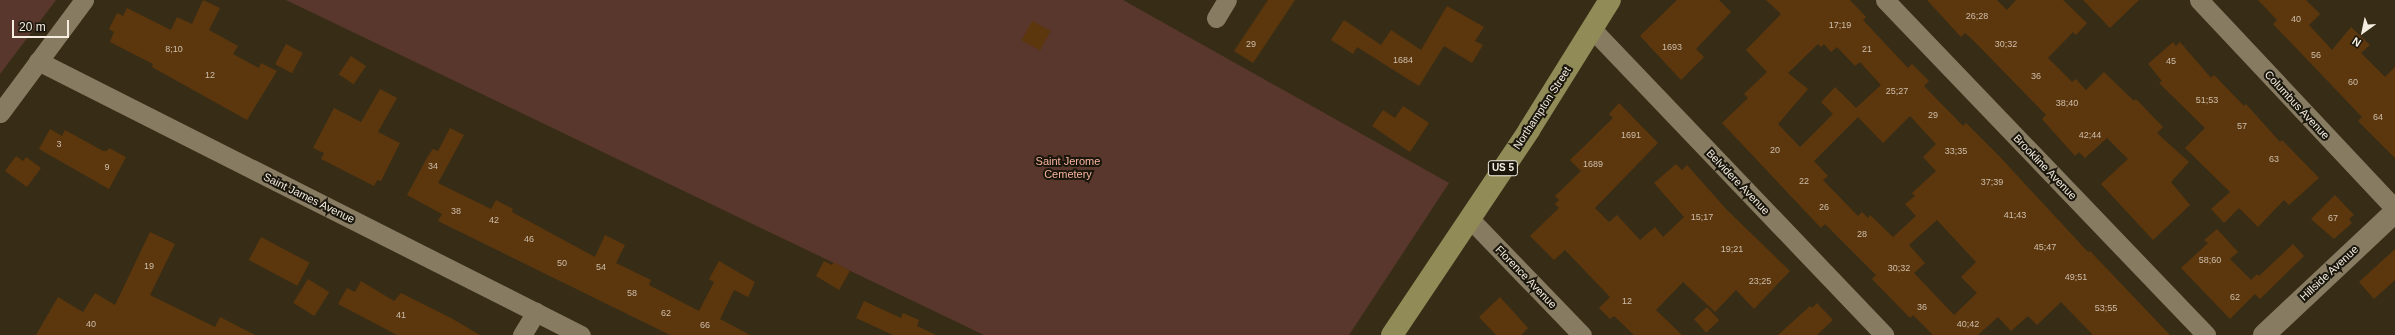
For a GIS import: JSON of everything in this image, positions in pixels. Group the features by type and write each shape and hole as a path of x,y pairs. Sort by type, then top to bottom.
{"main road":[{"name":"Northampton Street","path":"1392,335 1470,219 1610,0"}],"street":[{"path":"0,113 84,0"},
{"path":"1216,18 1227,0"},
{"name":"Brookline Avenue","path":"1885,0 2206,335"},
{"name":"Columbus Avenue","path":"2199,0 2395,210"},
{"name":"Belvidere Avenue","path":"1592,29 1884,335"},
{"name":"Saint James Avenue","path":"38,61 581,335"},
{"name":"Hillside Avenue","path":"2264,335 2395,210"},
{"name":"Florence Avenue","path":"1470,219 1582,335"},
{"path":"522,335 536,312"}],"green space":[{"path":"0,0 56,0 0,74"},
{"name":"Saint Jerome Cemetery","path":"286,0 1123,0 1449,183 1349,335 984,335"}],"building":[{"path":"203,0 220,8 209,30 238,46 233,54 259,68 261,63 277,71 247,120 152,67 153,64 110,42 114,32 109,29 117,13 123,16 127,8 171,30 177,17 192,24"},
{"path":"1268,0 1295,0 1253,63 1234,51"},
{"path":"1677,0 1719,0 1731,12 1696,49 1704,57 1681,80 1640,36"},
{"path":"1766,0 1850,0 1866,17 1863,20 1908,68 1912,64 1929,81 1924,86 1963,126 1966,123 2000,157 2088,252 2090,251 2170,335 2093,335 2061,302 2037,325 2028,316 2011,331 1998,317 1978,335 1933,335 1913,315 1910,318 1872,279 1876,275 1825,224 1821,228 1722,123 1748,98 1744,94 1767,72 1746,50 1781,14","holes":["1818,44 1821,47 1824,44 1831,52 1837,47 1855,66 1860,62 1881,85 1856,108 1835,87 1821,102 1833,114 1800,147 1778,124 1808,89 1788,73","1910,116 1936,144 1923,157 1936,171 1912,193 1915,196 1905,204 1916,216 1893,237 1870,215 1868,218 1862,212 1858,216 1823,180 1828,176 1814,161 1858,117 1883,143","1937,220 1976,262 1961,277 1977,293 1954,315 1914,273 1925,263 1909,245"]},
{"path":"1927,0 1997,0 2007,10 2016,0 2063,0 2087,23 2076,35 2073,32 2048,58 2072,82 2076,79 2086,90 2104,72 2134,101 2136,99 2163,127 2157,133 2189,162 2171,182 2190,205 2153,240 2101,184 2128,159 2107,138 2085,158 2079,152 2075,156 2042,119 2046,115 1972,39 1965,33 1961,37"},
{"path":"2083,0 2139,0 2110,28"},
{"path":"2258,0 2306,0 2320,14 2309,25 2332,50 2351,27 2370,45 2361,53 2385,77 2395,67 2395,158 2358,121 2362,117 2273,24 2277,20"},
{"path":"1447,6 1484,27 1475,41 1483,45 1472,63 1444,46 1419,86 1357,47 1353,54 1331,40 1344,20 1381,45 1391,30 1421,50"},
{"path":"1032,21 1051,31 1040,50 1022,40"},
{"path":"2173,42 2176,46 2180,42 2211,78 2214,75 2244,106 2246,104 2280,142 2282,140 2319,178 2289,205 2284,200 2258,227 2239,208 2224,223 2211,209 2230,192 2185,148 2205,128 2159,83 2162,81 2148,64"},
{"path":"286,44 303,53 292,73 275,64"},
{"path":"351,56 366,66 354,84 339,74"},
{"path":"380,89 397,98 378,132 400,143 381,181 377,180 374,186 321,159 324,153 313,148 334,108 361,122"},
{"path":"1619,103 1658,143 1595,208 1609,222 1617,215 1640,240 1655,227 1663,237 1684,217 1654,183 1676,164 1682,170 1687,165 1727,210 1790,271 1754,309 1736,290 1715,312 1683,282 1656,310 1682,335 1634,335 1614,316 1610,319 1599,308 1610,297 1565,250 1554,260 1530,236 1559,208 1555,204 1559,200 1555,196 1581,171 1570,160 1613,118 1609,114"},
{"path":"1403,106 1429,123 1410,152 1372,126 1383,110 1395,118"},
{"path":"450,128 464,135 438,183 491,209 496,200 513,209 512,212 595,257 605,235 625,245 616,263 651,280 649,285 699,311 714,282 709,279 719,261 755,282 748,297 734,290 720,319 750,335 670,335 438,221 442,214 407,195 428,156 433,149 438,151"},
{"path":"50,129 62,136 65,130 103,151 107,151 109,148 126,157 109,189 39,149"},
{"path":"16,156 23,161 26,157 41,168 27,187 5,171"},
{"path":"2335,195 2354,215 2349,219 2352,223 2334,239 2311,219"},
{"path":"2217,229 2238,252 2230,259 2251,280 2257,274 2259,276 2293,244 2304,256 2260,299 2255,294 2230,319 2181,268 2208,243 2204,240"},
{"path":"150,232 175,244 150,295 215,327 220,317 255,335 36,335 58,297 83,312 95,293 115,305"},
{"path":"261,237 310,263 297,286 249,260"},
{"path":"2395,249 2395,280 2374,299 2359,282"},
{"path":"824,261 832,265 834,262 850,271 839,290 816,276"},
{"path":"308,279 329,292 314,316 293,303"},
{"path":"361,281 394,301 401,293 451,318 480,335 397,335 338,304 347,288 355,292"},
{"path":"1500,297 1528,328 1521,335 1496,335 1479,317"},
{"path":"864,301 901,318 903,313 919,320 917,326 936,335 893,335 856,318"},
{"path":"1817,303 1833,320 1817,335 1778,335 1810,306 1812,308"},
{"path":"1707,307 1719,320 1706,332 1694,319"}]}
